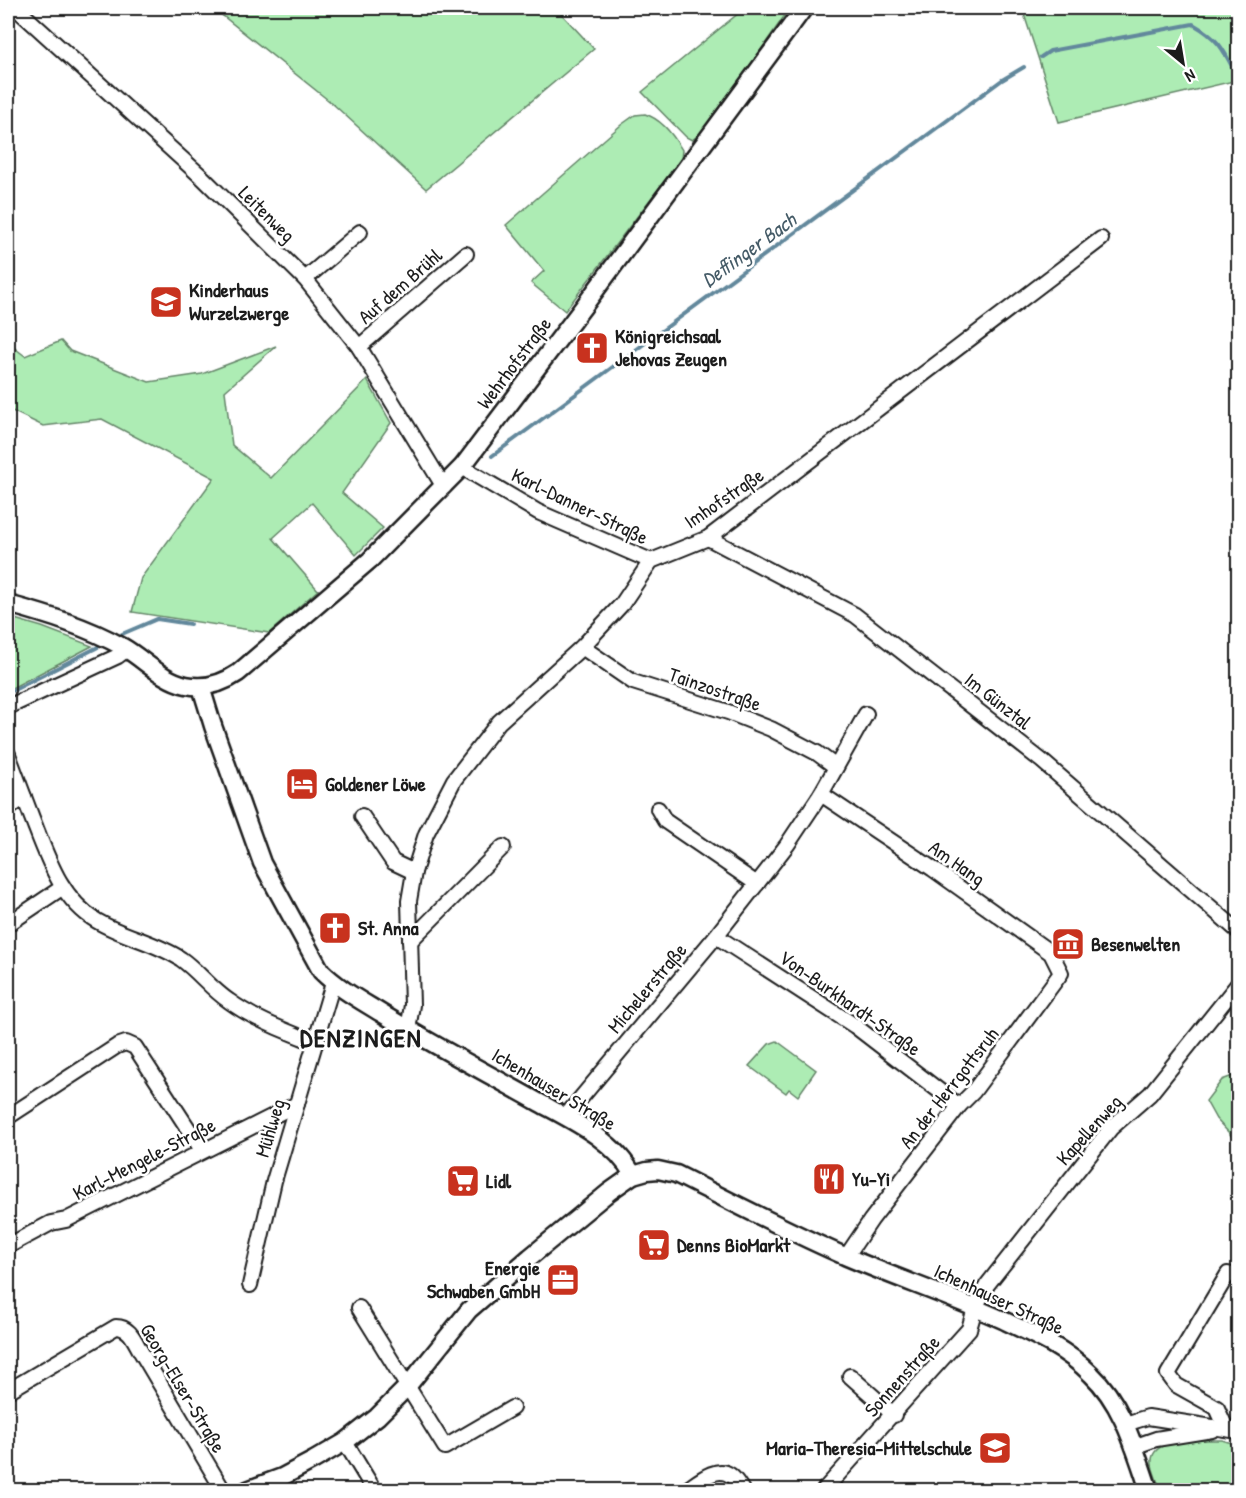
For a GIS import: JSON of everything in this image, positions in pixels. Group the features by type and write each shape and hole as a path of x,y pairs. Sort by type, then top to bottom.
{"street":[{"name":"Leitenweg","path":"16,8 203,178 304,279 359,347 444,487"},
{"name":"Wehrhofstraße","path":"201,687 221,683 245,668 370,560 462,467 804,8"},
{"path":"304,279 360,232"},
{"name":"Imhofstraße","path":"651,561 708,537 1101,239"},
{"name":"Auf dem Brühl","path":"359,347 466,254"},
{"name":"Karl-Danner-Straße","path":"462,467 538,512 651,561"},
{"name":"Im Günztal","path":"708,537 855,615 1042,761 1239,931"},
{"path":"408,1030 412,1005 409,901 414,872 426,834 454,780 499,723 582,647 622,604 651,561"},
{"path":"8,604 47,615 101,636 125,648 169,679 184,685 201,687"},
{"name":"Tainzostraße","path":"582,647 633,682 728,712 771,729 817,753 836,767"},
{"path":"8,706 118,656 125,648"},
{"name":"Ichenhauser Straße","path":"201,687 262,862 312,958 333,983 408,1030 565,1117 604,1142 621,1157 633,1175 658,1170 676,1174 846,1257 975,1308 1044,1339 1071,1356 1092,1374 1110,1396 1125,1424 1149,1491"},
{"name":"Michelerstraße","path":"565,1117 716,936 787,845 821,794 866,714"},
{"path":"8,754 44,850 63,887 82,909 96,920 167,950 187,963 227,1000 248,1014 316,1043"},
{"name":"Am Hang","path":"821,794 933,869 1051,953 1061,973"},
{"path":"8,808 24,797"},
{"path":"657,809 665,820 757,884"},
{"path":"362,816 393,862 414,872"},
{"path":"410,941 503,847"},
{"path":"8,924 63,887"},
{"name":"Von-Burkhardt-Straße","path":"716,936 855,1026 959,1106"},
{"name":"An der Herrgottsruh","path":"846,1257 871,1220 972,1092 1061,973"},
{"name":"Mühlweg","path":"250,1285 274,1181 333,983"},
{"name":"Kapellenweg","path":"975,1308 987,1285 1111,1128 1150,1094 1239,984"},
{"path":"8,1117 117,1046 126,1043 135,1047 202,1150"},
{"name":"Karl-Mengele-Straße","path":"8,1246 51,1223 66,1220 297,1104"},
{"path":"248,1491 282,1477 345,1442 377,1417 407,1387 469,1310 570,1223 633,1175"},
{"path":"1232,1430 1217,1408 1176,1385 1168,1374 1228,1274 1239,1276"},
{"path":"359,1308 445,1447 512,1408"},
{"name":"Sonnenstraße","path":"824,1491 969,1329 975,1308"},
{"name":"Georg-Elser-Straße","path":"8,1391 116,1327 123,1327 137,1345 223,1491"},
{"path":"850,1376 894,1415"},
{"path":"1125,1424 1148,1417 1232,1430"},
{"path":"1133,1447 1156,1439 1232,1430"},
{"path":"345,1442 374,1491"},
{"path":"686,1491 710,1474 724,1472 732,1476 742,1491"}],"green space":[{"path":"213,8 556,8 594,49 426,189 333,104"},
{"path":"745,8 790,8 705,130 692,140 686,137 642,92"},
{"path":"1022,8 1238,8 1238,80 1059,122"},
{"path":"645,114 662,124 671,134 682,150 681,159 565,311 531,283 544,271 506,225 621,125 635,115"},
{"path":"61,341 70,351 149,382 202,374 276,346 225,391 232,445 271,478 367,380 391,423 342,493 383,528 356,555 312,503 273,538 318,590 269,633 132,612 141,578 214,478 102,419 43,426 8,409 8,343 25,356"},
{"path":"8,617 42,627 92,646 8,690"},
{"path":"777,1041 816,1070 798,1096 789,1089 786,1093 749,1066 769,1044"},
{"path":"1238,1074 1238,1148 1230,1134 1216,1119 1206,1101 1222,1080"},
{"path":"1200,1440 1222,1440 1238,1445 1238,1490 1163,1490 1161,1488 1153,1469 1154,1453 1166,1445"}],"waterway":[{"name":"Deffinger Bach","path":"1041,57 1050,51 1193,24 1216,41 1238,78"},
{"name":"Deffinger Bach","path":"492,456 1002,80 1024,67"},
{"name":"Deffinger Bach","path":"122,634 157,619 190,624"},
{"name":"Deffinger Bach","path":"8,693 98,647"}],"place":[{"name":"Kinderhaus Wurzelzwerge","path":"166,302"},
{"name":"Königreichsaal Jehovas Zeugen","path":"592,348"},
{"name":"Goldener Löwe","path":"302,784"},
{"name":"St. Anna","path":"335,928"},
{"name":"Besenwelten","path":"1068,944"},
{"name":"Yu-Yi","path":"829,1179"},
{"name":"Lidl","path":"463,1181"},
{"name":"Denns BioMarkt","path":"654,1245"},
{"name":"Energie Schwaben GmbH","path":"563,1280"},
{"name":"Maria-Theresia-Mittelschule","path":"995,1448"}],"district":[{"name":"DENZINGEN","path":"361,1038"}]}
